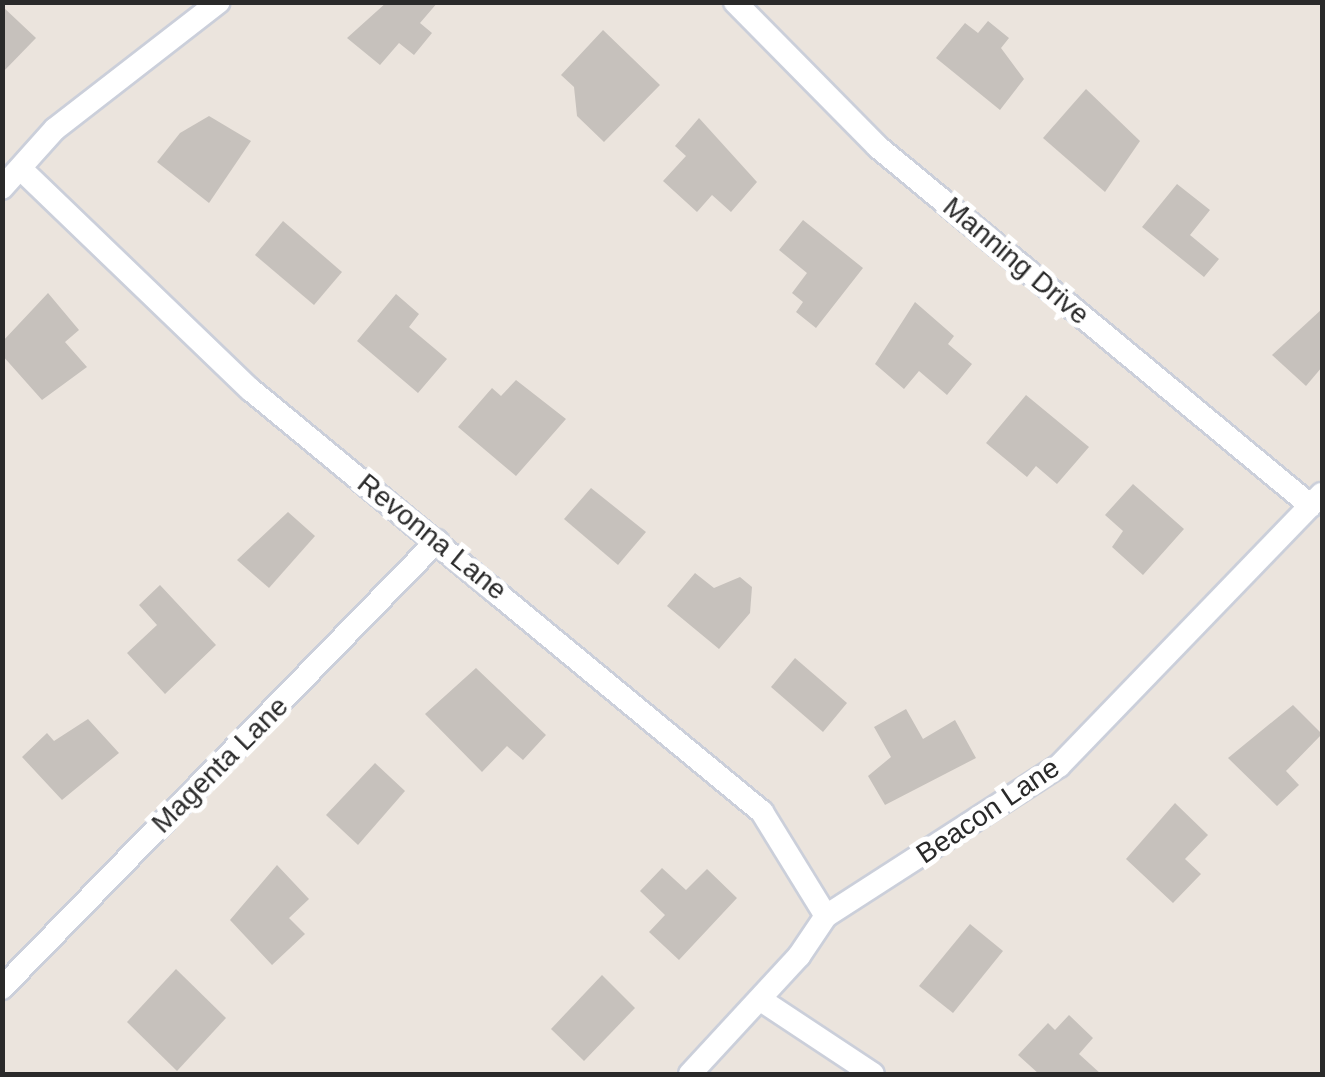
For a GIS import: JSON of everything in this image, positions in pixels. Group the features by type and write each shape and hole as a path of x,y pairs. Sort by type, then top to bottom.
{"street":[{"path":"2,188 55,130 219,2"},
{"name":"Manning Drive","path":"736,2 878,146 1317,500"},
{"name":"Revonna Lane","path":"22,170 141,292 762,812 826,916"},
{"name":"Beacon Lane","path":"690,1074 761,1000 826,916 1059,766 1317,500"},
{"name":"Magenta Lane","path":"2,988 437,541"},
{"path":"761,1000 873,1074"}],"building":[{"path":"387,2 438,2 420,23 432,33 414,55 399,43 380,65 347,38"},
{"path":"2,6 36,38 2,73"},
{"path":"988,21 1009,38 1001,48 1024,79 1000,110 936,58 965,23 978,33"},
{"path":"603,30 660,85 604,142 577,116 574,87 561,75"},
{"path":"1086,89 1140,141 1105,192 1043,138"},
{"path":"209,116 251,141 209,203 157,162 180,133"},
{"path":"699,118 757,182 731,212 712,195 697,212 663,181 686,156 675,146"},
{"path":"1177,184 1210,210 1190,235 1219,259 1204,277 1142,227"},
{"path":"803,220 863,268 816,328 796,312 803,302 792,293 807,273 779,250"},
{"path":"283,221 342,272 314,305 255,255"},
{"path":"48,293 79,330 65,342 87,367 42,400 2,355 2,342"},
{"path":"396,294 419,314 409,327 447,359 418,393 357,341"},
{"path":"915,302 954,336 948,344 972,364 947,395 919,371 904,389 875,364"},
{"path":"1322,309 1322,367 1306,386 1272,355"},
{"path":"516,380 566,419 516,476 458,427 492,388 501,396"},
{"path":"1026,395 1089,447 1057,484 1036,466 1027,477 986,443"},
{"path":"1133,484 1184,529 1143,575 1112,547 1123,531 1105,515"},
{"path":"591,488 646,532 618,565 564,519"},
{"path":"288,512 315,536 269,588 237,560"},
{"path":"695,573 714,588 740,577 752,587 750,613 719,649 667,606"},
{"path":"160,585 216,645 165,694 127,653 157,625 139,605"},
{"path":"795,658 847,703 823,732 771,687"},
{"path":"476,668 546,735 523,760 507,746 482,772 425,714"},
{"path":"1293,705 1322,734 1286,771 1299,785 1277,806 1228,758"},
{"path":"906,709 923,739 955,720 976,758 885,805 868,776 891,757 874,727"},
{"path":"88,719 119,753 62,800 22,757 47,733 54,741"},
{"path":"375,763 405,791 358,845 326,815"},
{"path":"1175,803 1208,835 1185,859 1201,874 1173,903 1126,859"},
{"path":"277,865 309,899 289,918 305,934 272,965 230,920"},
{"path":"662,868 686,890 707,869 737,898 679,960 649,932 665,915 640,891"},
{"path":"970,924 1003,951 953,1013 919,986"},
{"path":"176,969 226,1018 177,1071 127,1022"},
{"path":"602,975 635,1008 584,1061 551,1029"},
{"path":"1069,1015 1093,1038 1079,1054 1101,1074 1039,1074 1018,1055 1048,1023 1055,1030"}]}
